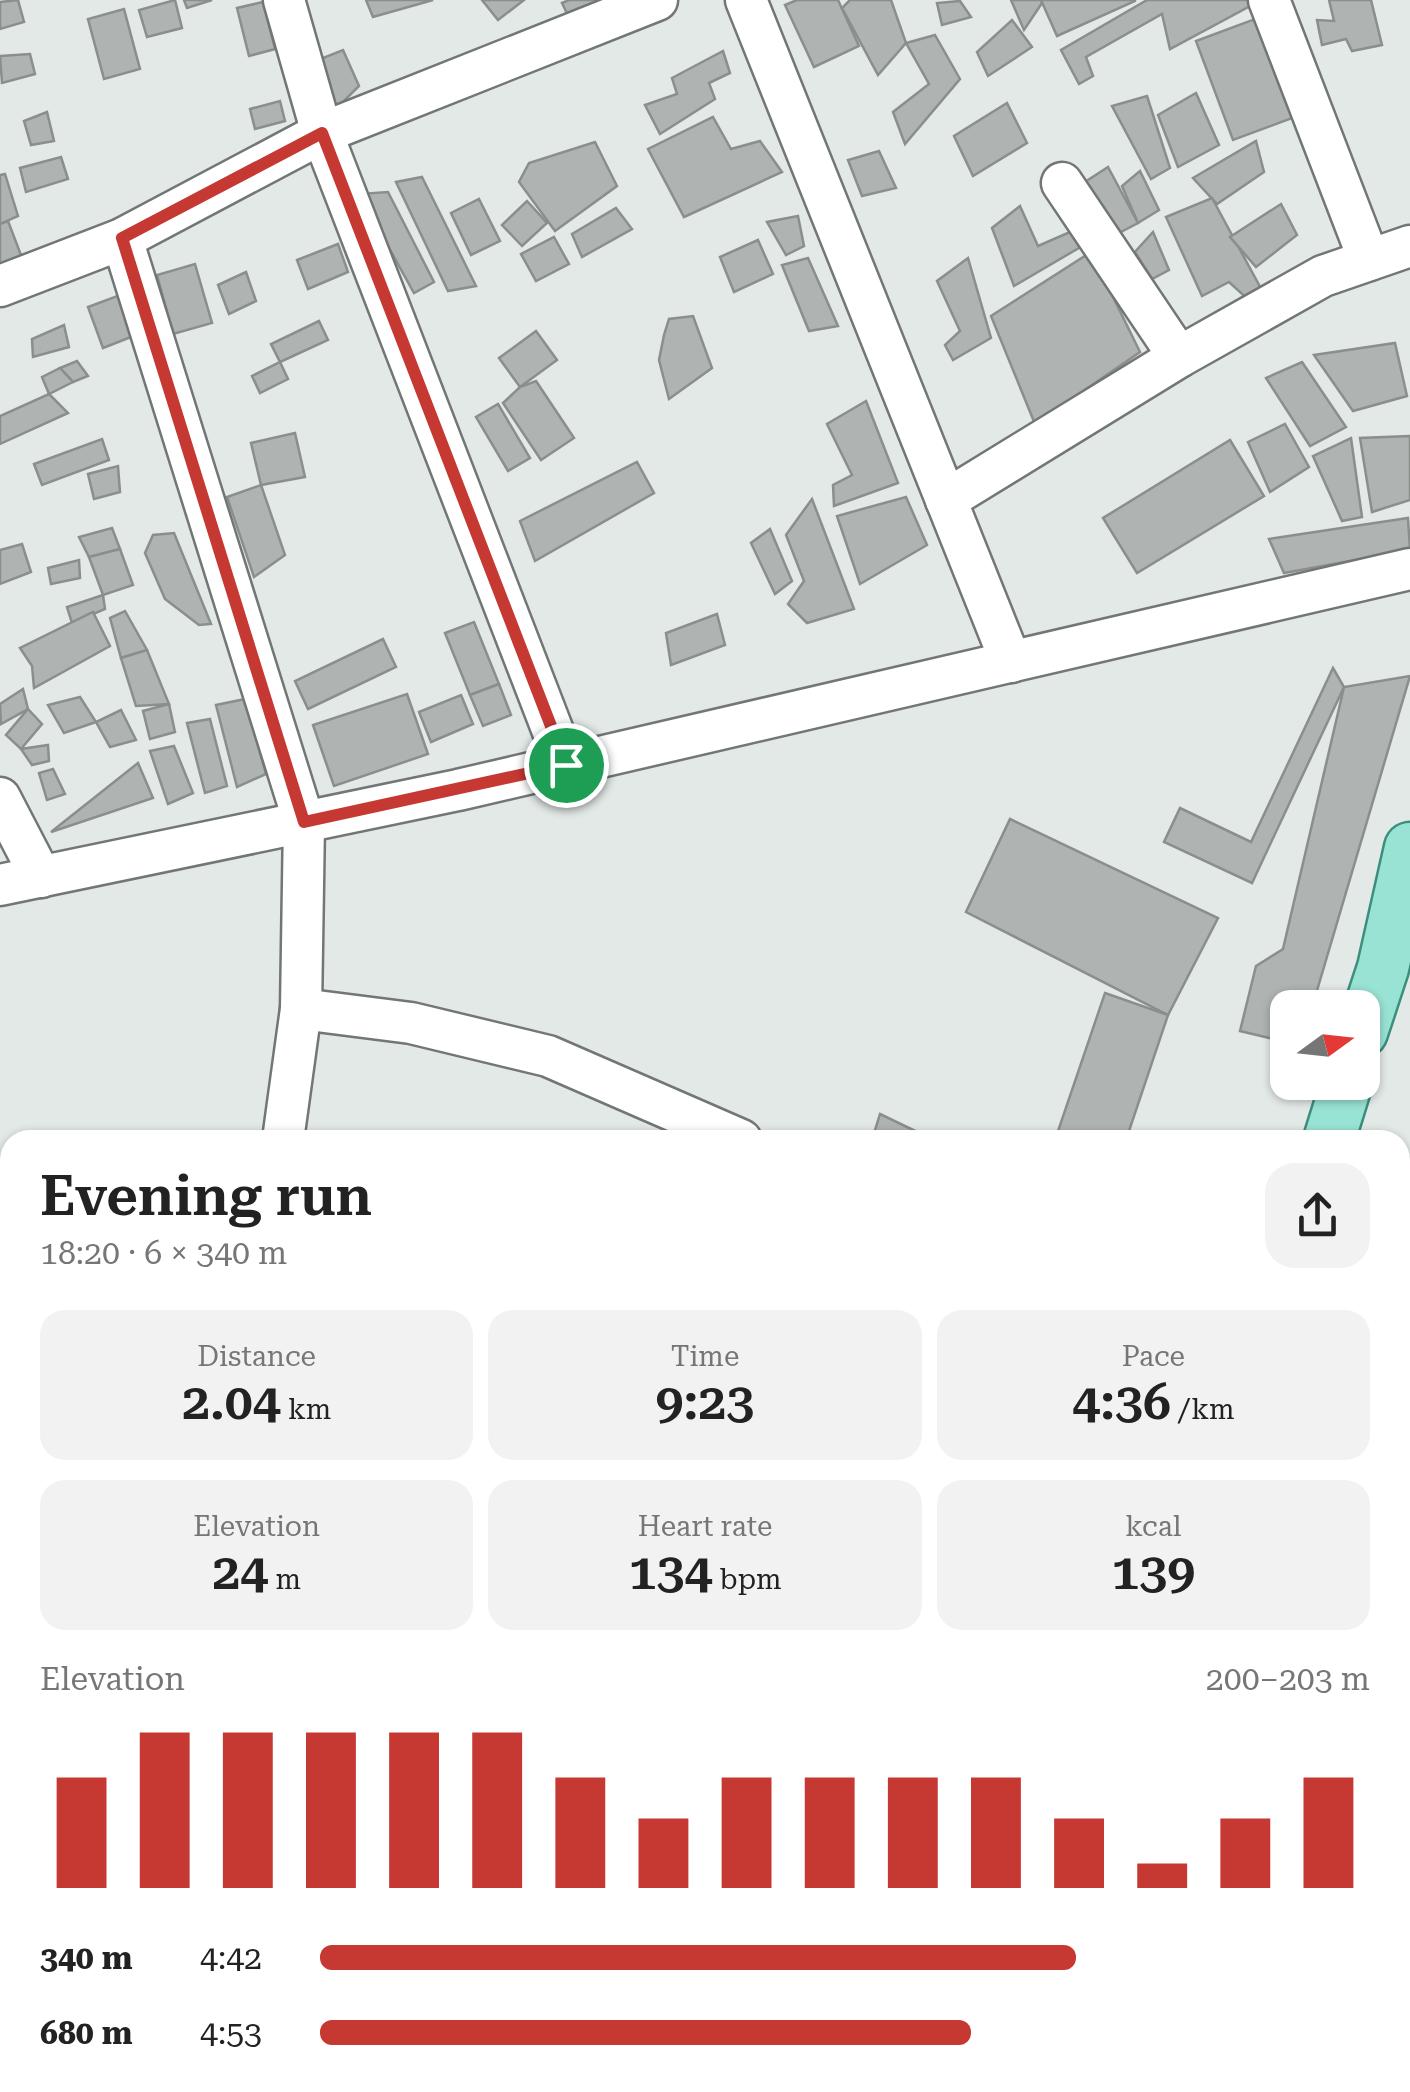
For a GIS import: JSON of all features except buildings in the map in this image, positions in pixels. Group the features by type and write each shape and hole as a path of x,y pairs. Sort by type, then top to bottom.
{"main road":[{"path":"1376,990 1410,848"},
{"path":"1331,1130 1340,1100"}],"street":[{"path":"284,0 322,133 566,765"},
{"path":"0,286 122,238 322,133 656,0"},
{"path":"746,0 1011,662"},
{"path":"1269,0 1369,260"},
{"path":"1062,183 1179,356"},
{"path":"122,238 304,822 301,1009 284,1130"},
{"path":"946,500 1179,356 1323,276 1410,246"},
{"path":"0,885 566,765 1410,569"},
{"path":"0,798 41,877"},
{"path":"301,1009 411,1023 548,1056 718,1130"}],"route":[{"path":"322,133 566,765 304,822 122,238 322,133"}]}
